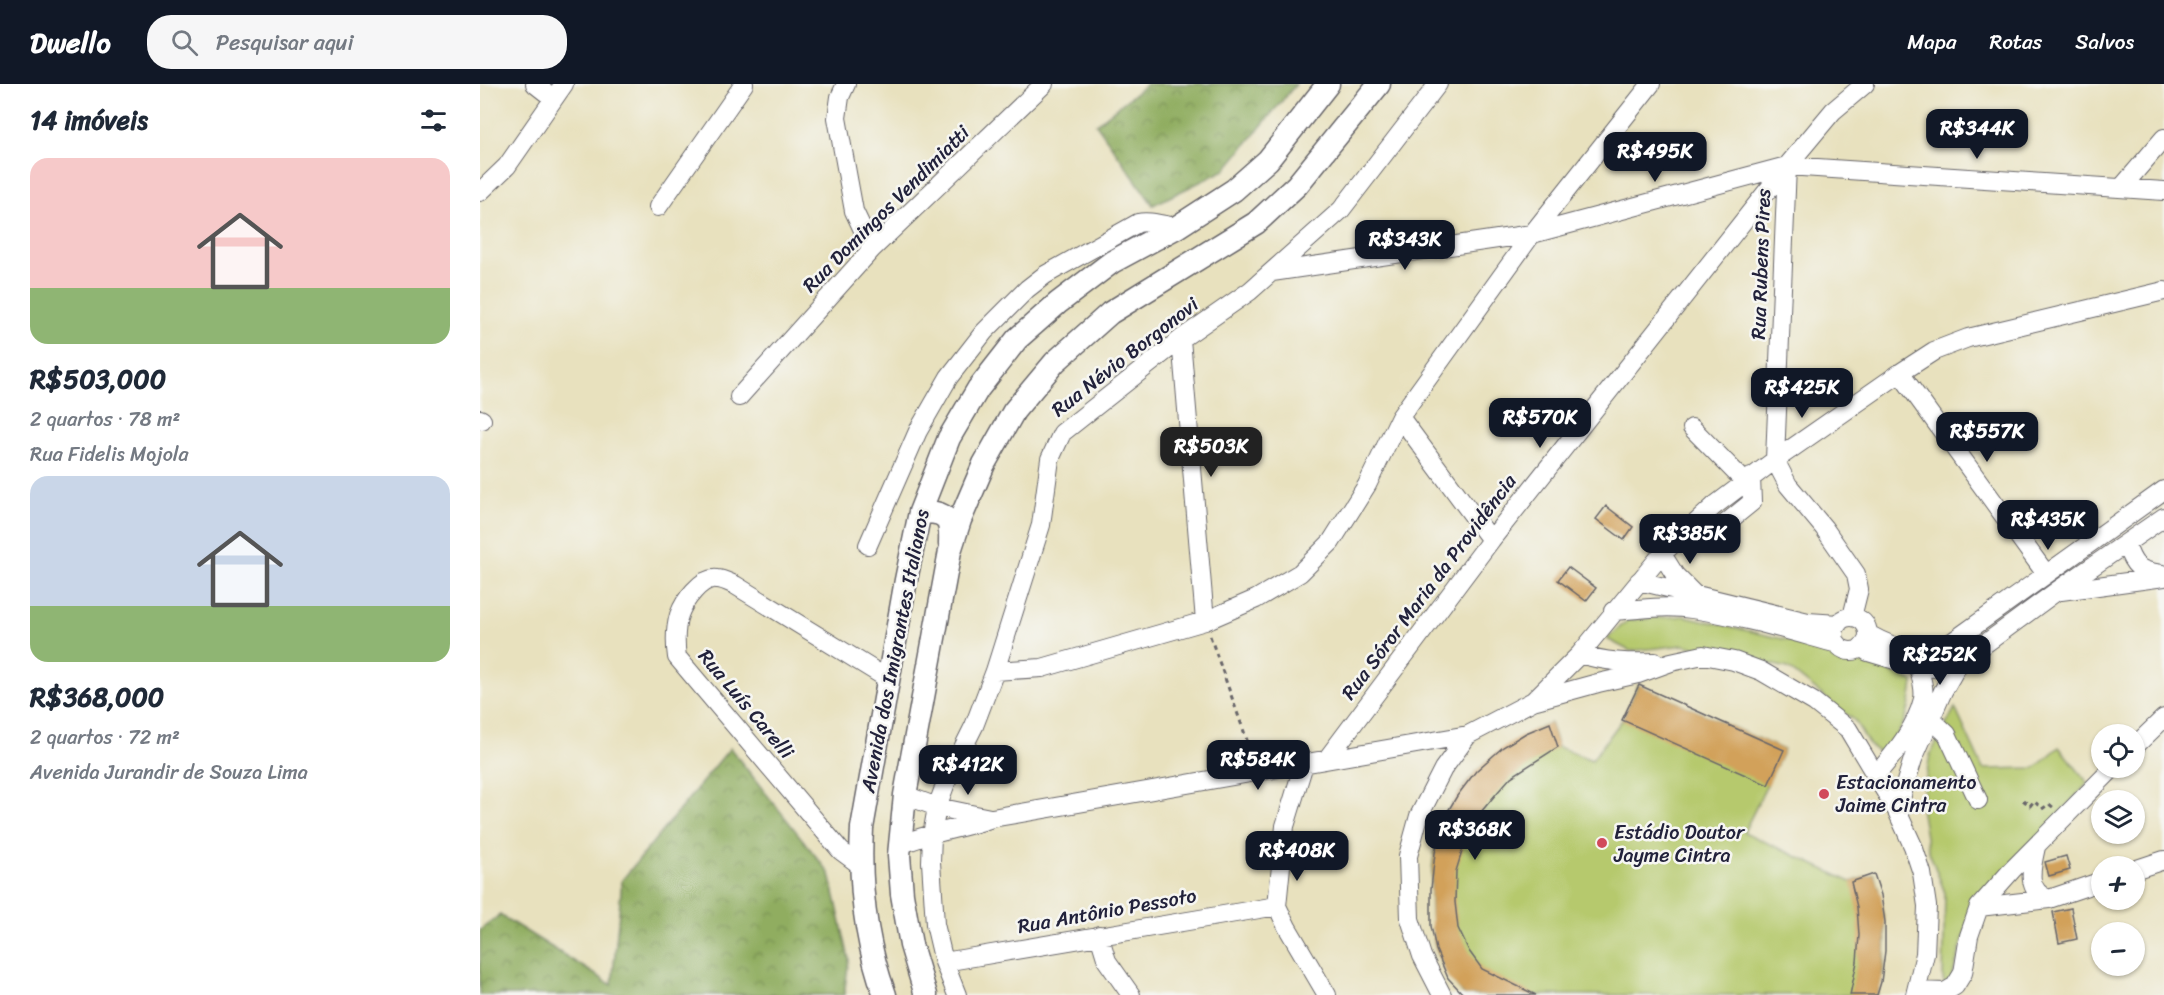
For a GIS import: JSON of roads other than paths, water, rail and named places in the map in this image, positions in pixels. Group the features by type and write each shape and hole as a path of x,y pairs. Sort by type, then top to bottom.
{"main road":[{"name":"Avenida dos Imigrantes Italianos","path":"885,995 870,944 861,895 862,828 920,512 949,438 978,389 1017,339 1058,303 1112,262 1177,227 1234,190 1268,160 1328,84"},
{"name":"Avenida dos Imigrantes Italianos","path":"926,995 911,945 902,894 900,845 905,795 950,551 960,520 984,464 1014,411 1055,362 1110,313 1256,223 1297,185 1379,84"},
{"path":"920,512 940,513 948,519 950,551"}],"street":[{"path":"480,192 507,166 559,91 535,84"},
{"path":"658,207 744,84"},
{"path":"846,84 840,96 837,118 854,211 872,249"},
{"name":"Rua Domingos Vendimiatti","path":"739,397 872,249 1044,84"},
{"name":"Rua Névio Borgonovi","path":"957,995 944,962 935,924 931,862 932,835 937,807 947,780 974,726 995,671 1041,525 1050,459 1062,433 1181,339 1250,291 1341,210 1438,84"},
{"path":"995,671 1042,668 1205,621 1256,599 1300,573 1331,542 1367,485 1400,417 1532,234 1650,84"},
{"name":"Rua Sóror Maria da Providência","path":"1327,759 1491,540 1787,166 1833,111 1865,84"},
{"path":"2122,187 2164,138"},
{"path":"1272,272 1532,234 1787,166 2164,191"},
{"name":"Rua Rubens Pires","path":"1775,460 1787,166"},
{"path":"868,545 918,431 949,377 995,319 1045,275 1138,223 1147,221 1177,227"},
{"path":"1748,480 1934,351 1968,338 2164,291"},
{"path":"1181,339 1205,621"},
{"path":"1900,373 2046,574"},
{"path":"1400,417 1491,540"},
{"path":"1533,701 1580,654 1613,611 1678,538 1704,541 1752,502 1748,480 1692,428"},
{"path":"1775,460 1788,485 1824,528 1856,574 1859,589 1845,621 1834,634 1838,644"},
{"path":"1613,611 1691,609 1757,622 1838,644 1846,650 1865,641 1922,652 1937,650 1952,642 2164,489"},
{"path":"1639,581 1808,622 1845,621 1857,618 1865,624 1865,641 1868,652 1918,667 1939,668 1959,663 2164,517"},
{"path":"2126,544 2131,559 2139,568 2164,576"},
{"path":"1662,554 1675,575 1702,597"},
{"path":"2057,591 2164,576"},
{"name":"Rua Luís Carelli","path":"860,865 841,851 677,657 675,639 679,614 692,594 705,581 717,579 735,585 888,680"},
{"path":"1580,654 1622,663 1671,662"},
{"path":"900,845 916,838 967,827 992,818 1468,735 1533,701 1703,655 1734,661 1761,671 1814,702 1848,729 1897,811 1913,846 1925,889 1927,906 1925,954 1916,993 1945,992 1955,986 1963,973 1969,936 1978,907 2104,778"},
{"path":"1897,811 1913,759 1959,663"},
{"path":"1876,775 1900,747 1914,722 1923,698 1923,685 1918,667"},
{"path":"2145,736 2164,718"},
{"path":"1931,719 1947,734 1978,800"},
{"path":"1440,994 1422,956 1410,919 1408,856 1424,806 1443,769 1468,735"},
{"path":"1304,764 1285,826 1277,906 1327,995"},
{"path":"905,795 937,807 992,818"},
{"path":"2036,847 2030,874 2032,885 2037,893 2049,899"},
{"path":"2145,866 2164,860"},
{"path":"1978,907 2049,899 2091,885"},
{"name":"Rua Antônio Pessoto","path":"944,962 1277,906"},
{"path":"1099,935 1107,961 1131,995"}],"place":[{"name":"Estacionamento Jaime Cintra","path":"1824,794"},
{"name":"Estádio Doutor Jayme Cintra","path":"1602,843"}]}
